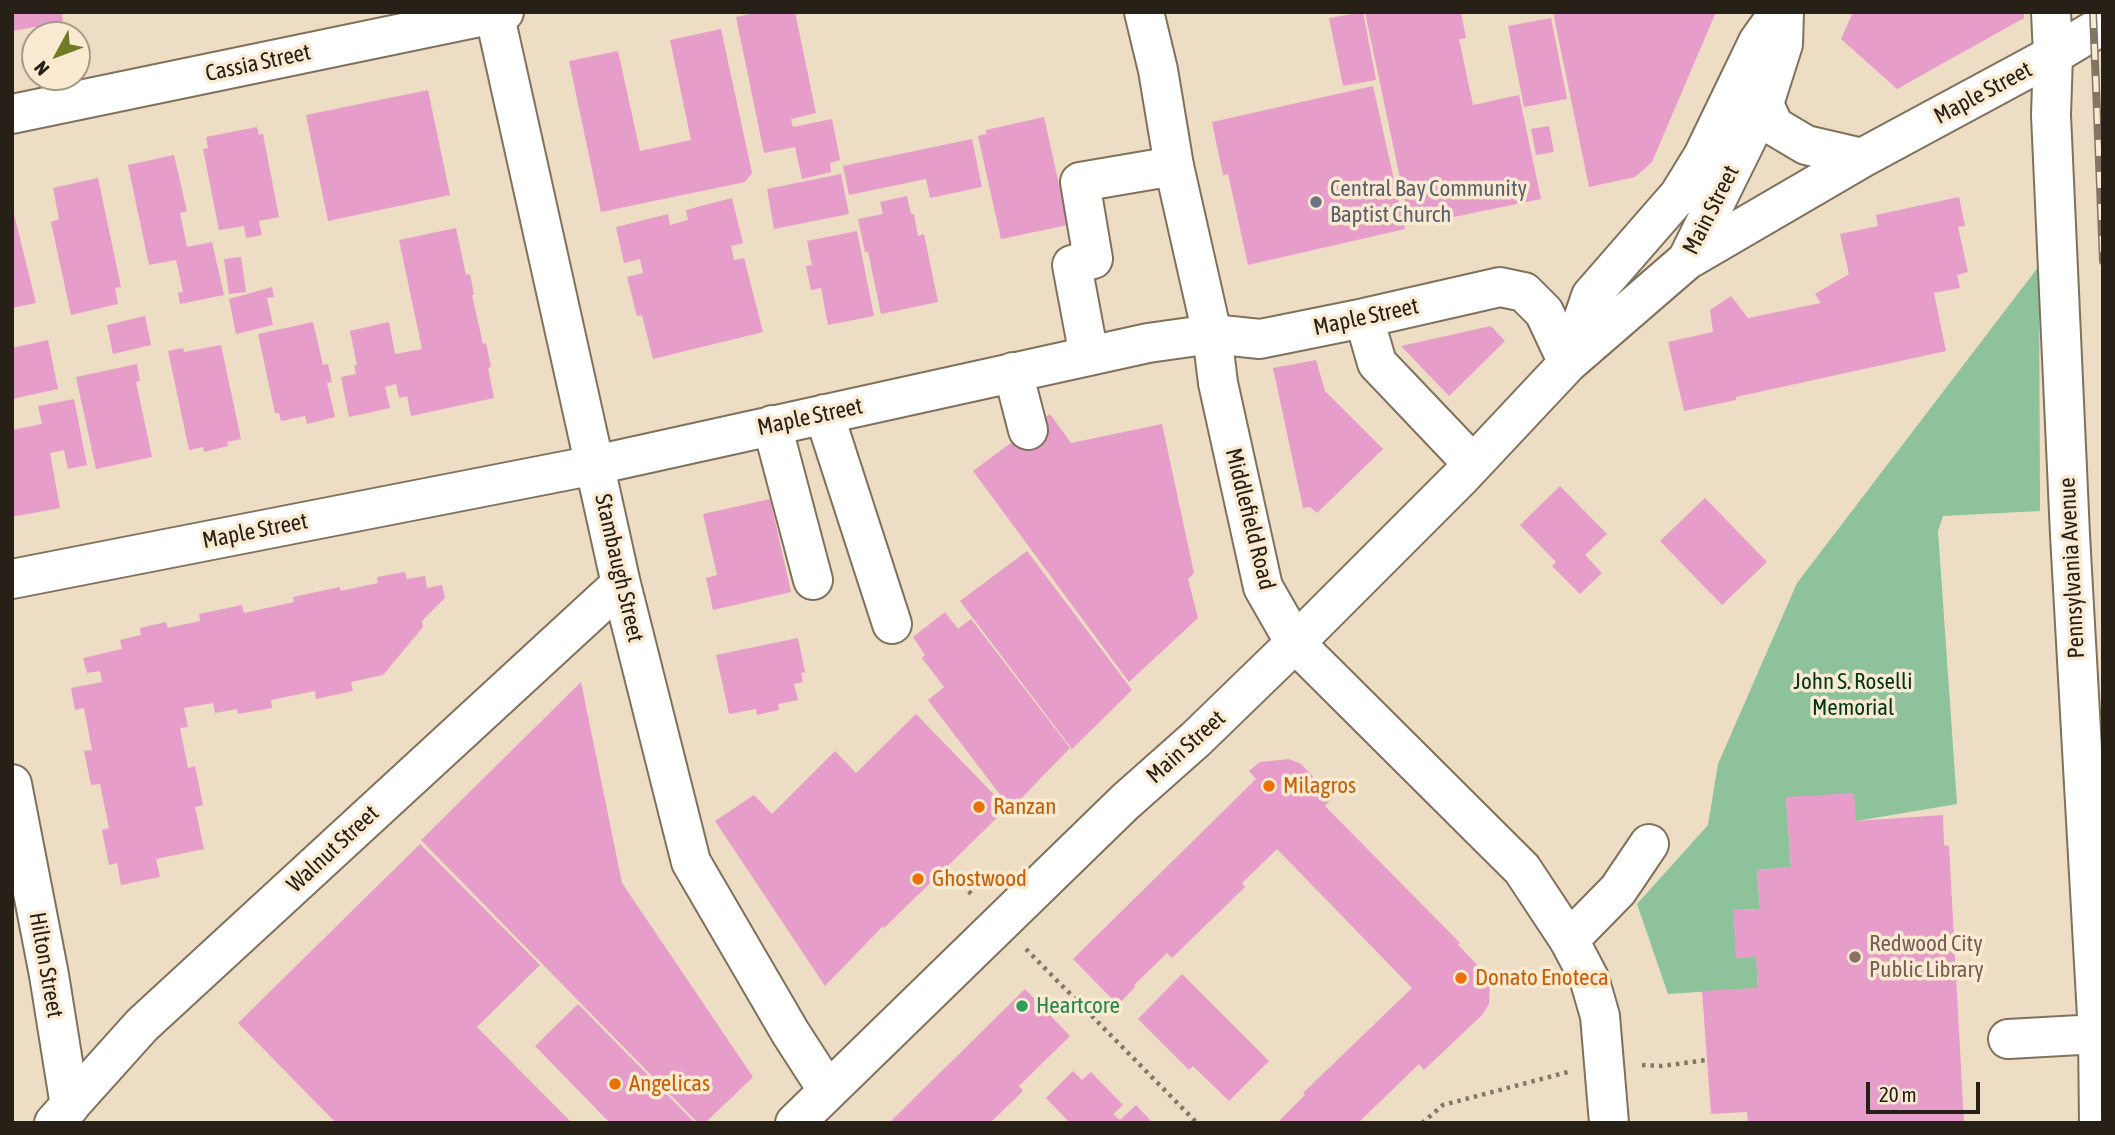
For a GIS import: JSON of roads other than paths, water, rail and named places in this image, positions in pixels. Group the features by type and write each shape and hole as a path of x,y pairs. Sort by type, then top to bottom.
{"street":[{"name":"Middlefield Road","path":"1144,12 1174,166 1212,334 1218,383 1263,587 1295,643 1522,869 1569,940 1589,978 1600,1016 1609,1123"},
{"name":"Main Street","path":"795,1123 1125,802 1196,739 1295,643 1473,464 1568,363 1687,260 1764,104 1783,44 1782,12"},
{"name":"Main Street","path":"1568,363 1591,296 1679,195 1703,156 1758,42 1782,12"},
{"name":"Pennsylvania Avenue","path":"2051,12 2051,116 2070,535 2098,1034 2099,1123"},
{"name":"Cassia Street","path":"12,114 498,13"},
{"name":"Stambaugh Street","path":"498,13 621,584 691,862 790,1032 828,1091"},
{"name":"Maple Street","path":"1687,260 1862,158 2053,55 2103,25"},
{"path":"1764,104 1773,126 1806,145 1862,158"},
{"path":"1089,356 1072,265 1093,259 1080,181 1174,166"},
{"name":"Maple Street","path":"12,579 595,465 1148,343 1212,334 1260,339 1500,287 1524,292 1544,312 1568,363"},
{"path":"1364,318 1377,363 1473,464"},
{"path":"1013,372 1028,430"},
{"path":"824,414 892,624"},
{"path":"772,425 813,580"},
{"name":"Walnut Street","path":"62,1114 142,1025 621,584"},
{"name":"Hilton Street","path":"12,784 49,975 62,1114"},
{"path":"1569,940 1619,890 1649,845"},
{"path":"2008,1039 2098,1034"}],"railway":[{"path":"2093,12 2103,261"}],"place":[{"name":"Central Bay Community Baptist Church","path":"1316,202"},
{"name":"Milagros","path":"1269,786"},
{"name":"Ranzan","path":"979,807"},
{"name":"Ghostwood","path":"918,879"},
{"name":"Redwood City Public Library","path":"1855,957"},
{"name":"Donato Enoteca","path":"1461,978"},
{"name":"Heartcore","path":"1022,1006"},
{"name":"Angelicas","path":"615,1084"}],"park label":[{"name":"John S. Roselli Memorial","path":"1853,695"}]}
